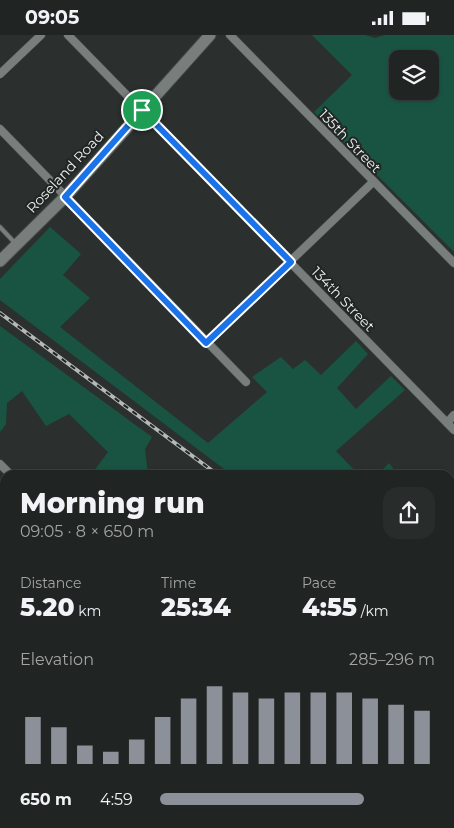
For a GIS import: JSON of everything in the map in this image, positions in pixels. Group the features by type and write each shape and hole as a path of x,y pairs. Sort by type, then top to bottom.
{"main road":[{"name":"Roseland Road","path":"0,261 65,197 210,35"}],"street":[{"path":"0,74 41,35"},
{"name":"134th Street","path":"68,35 454,430"},
{"name":"135th Street","path":"230,35 454,263"},
{"path":"0,129 246,382"},
{"path":"206,343 373,182"},
{"path":"447,423 454,415"}],"lane":[{"path":"0,227 17,244"}],"green space":[{"path":"312,35 365,35 375,38 384,35 454,35 454,252 314,112 352,75"},
{"path":"50,227 81,254 63,275 90,298 60,327 208,443 267,392 252,377 281,357 293,369 305,360 321,375 356,341 368,354 337,388 356,409 391,376 405,390 336,451 354,470 225,470 0,300 0,279"},
{"path":"0,326 152,437 145,449 147,470 95,470 108,452 69,414 46,426 22,391 7,403 6,424 0,432"},
{"path":"389,463 394,470 383,470"}],"railway":[{"path":"0,313 211,470"}],"route":[{"path":"142,110 291,262 206,343 65,197 142,110"}]}
